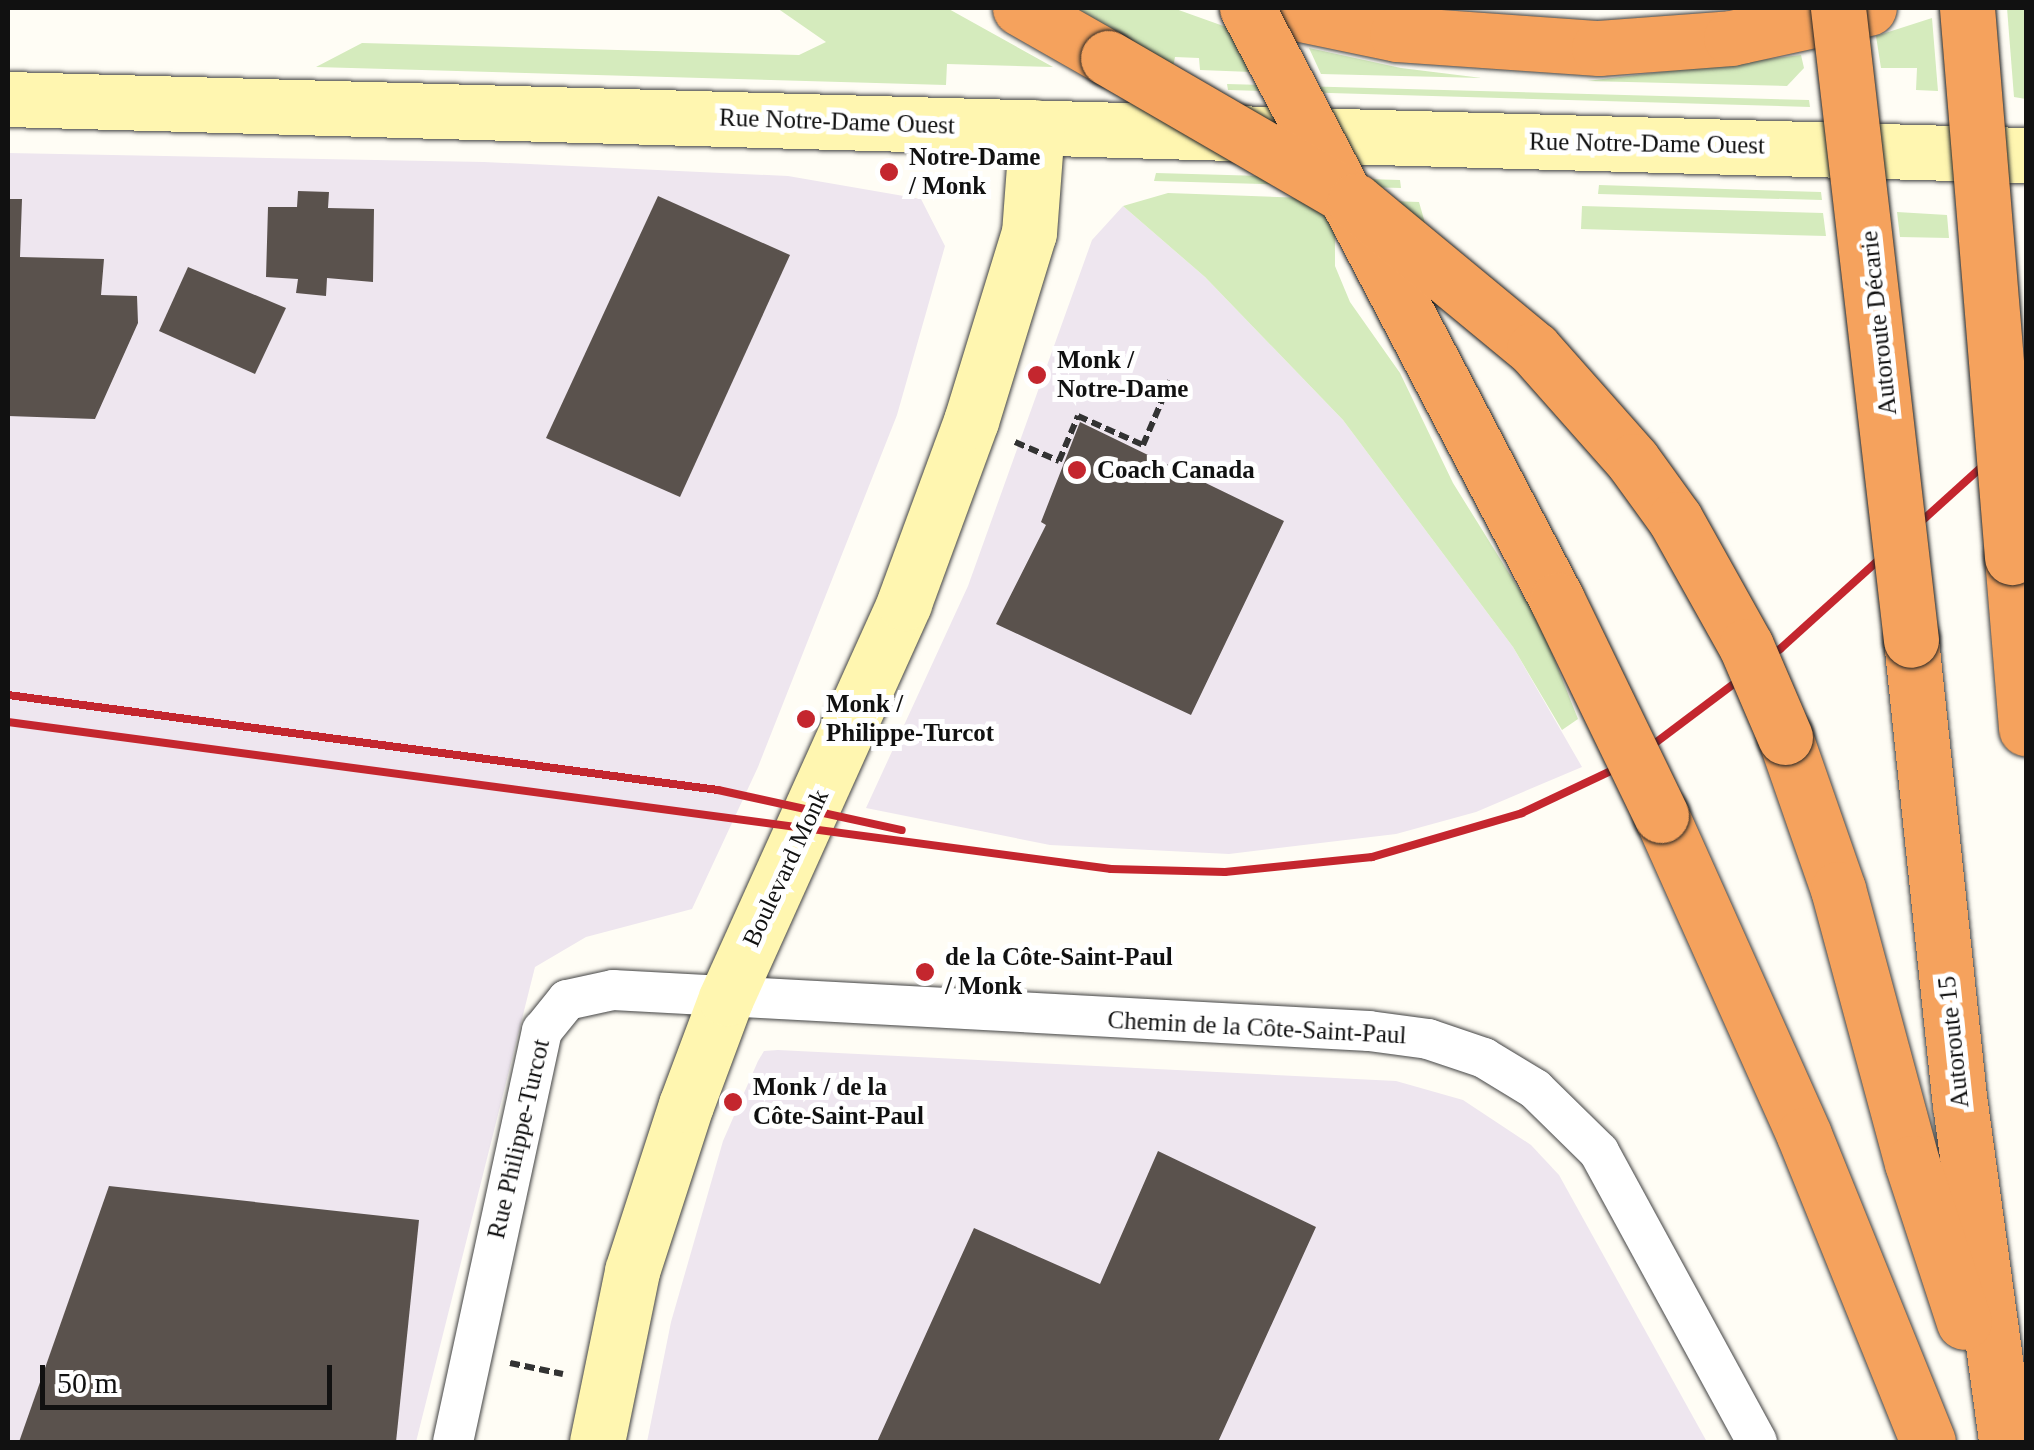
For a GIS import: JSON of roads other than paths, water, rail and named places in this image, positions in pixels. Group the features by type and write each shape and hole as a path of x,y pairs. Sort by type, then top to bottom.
{"highway":[{"path":"1020,8 1355,201 1534,349 1623,448 1674,519 1746,646 1785,737 1838,889 1912,1163 2005,1442"},
{"path":"1247,8 1548,582 1661,815 1797,1118 1928,1442"},
{"path":"1272,8 1413,36 1599,48 1731,38 1868,8"},
{"name":"Autoroute Décarie","path":"1838,8 1912,640"},
{"path":"1967,8 2026,728"},
{"name":"Autoroute 15","path":"1912,640 1960,1104 2005,1442"}],"main road":[{"name":"Rue Notre-Dame Ouest","path":"8,99 2026,155"},
{"name":"Boulevard Monk","path":"597,1442 636,1256 726,998 862,705 936,520 1023,256 1035,196 1037,128"}],"street":[{"name":"Rue Philippe-Turcot","path":"453,1442 534,1052 553,1012 567,1000 604,990 726,998"},
{"name":"Chemin de la Côte-Saint-Paul","path":"726,998 1369,1030 1428,1039 1484,1058 1535,1088 1599,1152 1758,1442"}],"railway":[{"path":"8,722 1111,869 1225,872 1372,857 1522,813 1630,762 1780,649 2026,427"},
{"path":"8,695 718,790 902,830"}],"place":[{"name":"Notre-Dame / Monk","path":"889,172"},
{"name":"Monk / Notre-Dame","path":"1037,375"},
{"name":"Coach Canada","path":"1077,470"},
{"name":"Monk / Philippe-Turcot","path":"806,719"},
{"name":"de la Côte-Saint-Paul / Monk","path":"925,972"},
{"name":"Monk / de la Côte-Saint-Paul","path":"733,1102"}]}
